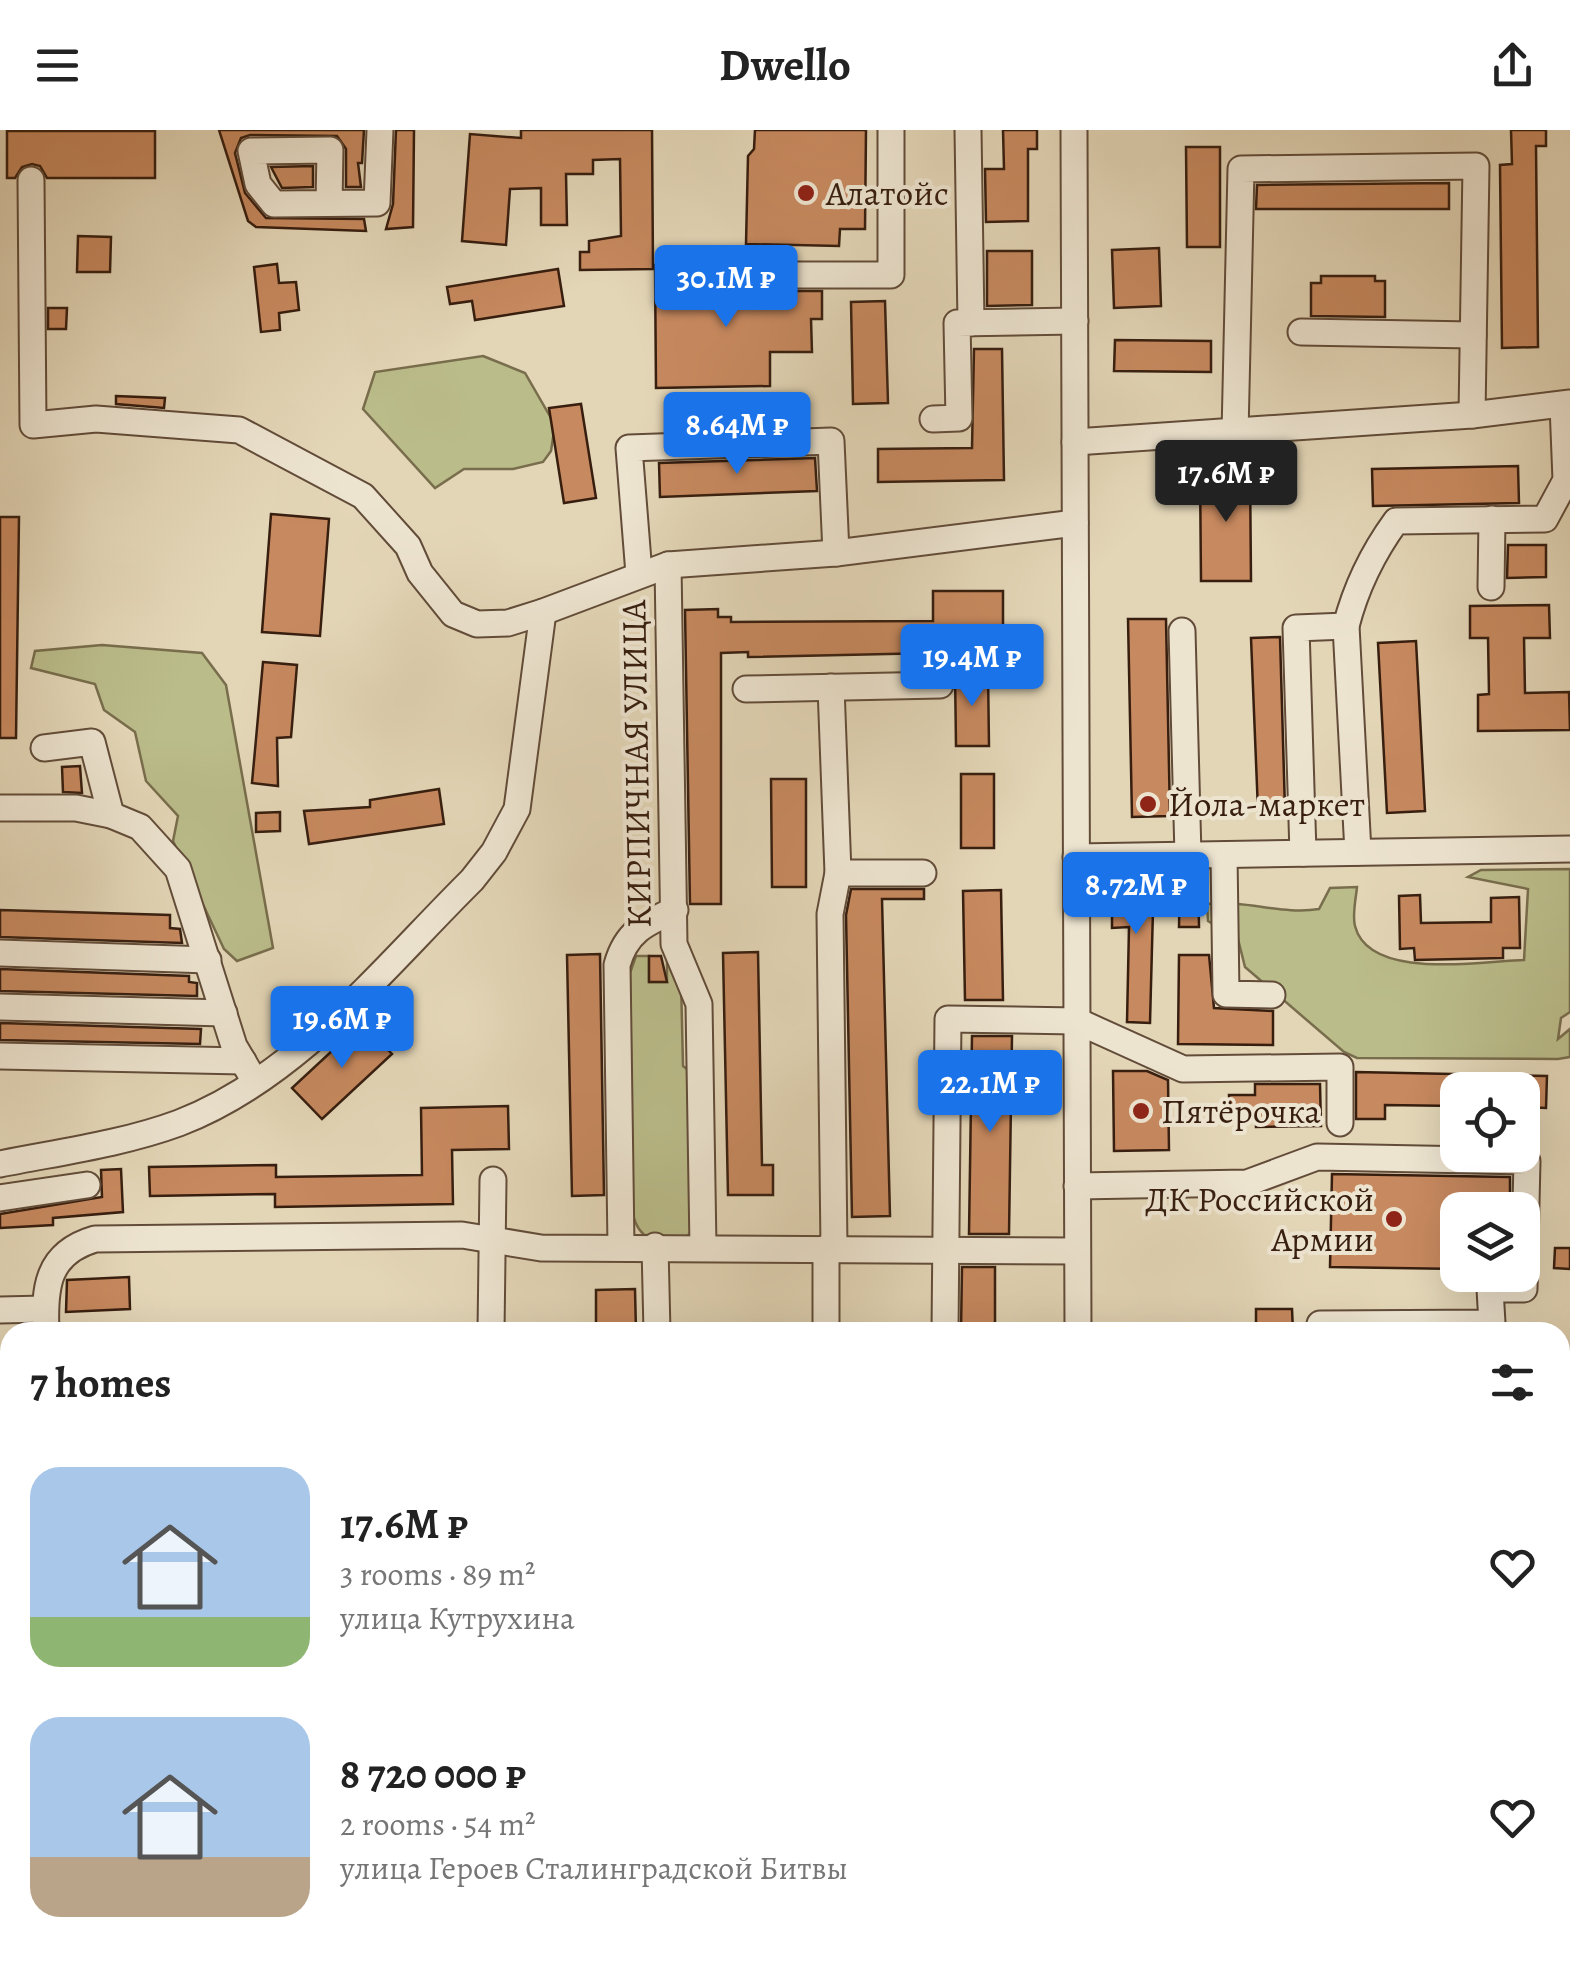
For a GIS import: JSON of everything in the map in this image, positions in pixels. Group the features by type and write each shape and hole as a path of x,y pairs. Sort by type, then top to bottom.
{"street":[{"path":"329,204 378,203 380,130"},
{"path":"795,275 891,276 891,130"},
{"path":"968,130 970,323"},
{"path":"1074,130 1078,1322"},
{"path":"1235,434 1241,169 1476,166 1472,416"},
{"path":"31,180 33,425 96,419 238,430 362,496 408,546 420,573 453,614 476,624 508,623 668,565"},
{"path":"933,419 959,418 957,323 1075,321"},
{"path":"1301,332 1473,335"},
{"path":"1075,442 1472,416 1566,404 1566,480 1558,516 1396,522 1378,545 1355,594 1346,626 1358,852"},
{"path":"639,574 628,448 831,441 836,554"},
{"path":"1491,588 1492,519"},
{"name":"КИРПИЧНАЯ УЛИЦА","path":"703,1246 698,1004 674,944 668,565 836,554 1075,522"},
{"path":"0,1164 135,1138 182,1122 249,1070 293,1056 472,880 494,852 517,809 543,612"},
{"path":"1303,854 1296,628 1346,626"},
{"path":"1182,631 1188,855"},
{"path":"746,688 940,685"},
{"path":"826,1322 830,914 838,874 831,687"},
{"path":"44,748 92,742 112,816"},
{"path":"0,808 76,808 112,816 140,828 178,869 224,1013 249,1070"},
{"path":"1076,857 1570,849"},
{"path":"1224,855 1226,994 1272,996"},
{"path":"838,874 923,873"},
{"path":"621,1246 618,965 628,938 640,925 675,910"},
{"path":"0,953 208,960"},
{"path":"0,1007 224,1013"},
{"path":"945,1322 948,1019 1077,1021 1183,1069 1340,1067 1340,1123"},
{"path":"0,1056 249,1070"},
{"path":"1077,1186 1248,1184 1317,1157 1526,1161 1524,1288 1490,1288 1492,1322"},
{"path":"491,1322 493,1180"},
{"path":"0,1198 87,1185"},
{"path":"0,1310 45,1321 56,1263 70,1246 95,1239 462,1235 541,1248 1078,1251"},
{"path":"656,1246 656,1322"}],"green space":[{"path":"483,356 525,373 555,425 551,451 543,462 513,469 464,469 435,488 363,409 375,372"},
{"path":"102,645 202,653 226,685 273,948 237,961 224,949 173,841 178,816 146,781 135,732 104,710 95,684 31,668 35,651"},
{"path":"1570,869 1570,1012 1561,1018 1558,1039 1570,1029 1570,1057 1558,1059 1357,1058 1344,1052 1245,967 1238,939 1208,921 1207,904 1319,909 1330,888 1357,887 1355,926 1364,943 1381,955 1428,964 1524,960 1528,889 1468,877 1481,870"},
{"path":"636,956 649,956 649,982 667,982 667,956 681,981 683,1066 695,1075 698,1223 685,1239 646,1236 633,1215 630,973"}],"building":[{"path":"219,130 364,130 362,163 358,163 361,187 346,187 346,149 337,136 250,135 241,138 235,153 245,193 266,218 364,219 366,231 256,227 248,221"},
{"path":"396,130 414,130 413,227 386,229 393,204"},
{"path":"521,130 652,130 653,269 580,270 580,252 589,252 589,241 621,236 620,159 593,160 593,174 566,174 567,225 541,225 541,188 510,189 506,245 462,241 470,134 521,138"},
{"name":"Алатойс","path":"755,130 866,130 865,229 840,229 839,246 746,244 748,156 754,149"},
{"path":"1003,130 1037,130 1037,149 1028,149 1028,221 986,222 985,169 1004,169"},
{"path":"1511,130 1546,130 1546,146 1536,146 1538,347 1502,348 1500,165 1512,164"},
{"path":"7,131 155,131 155,178 47,178 40,166 32,164 22,167 15,178 7,178"},
{"path":"1186,147 1220,147 1220,247 1187,247"},
{"path":"313,166 313,187 282,188 271,167"},
{"path":"1449,183 1449,209 1256,209 1257,185"},
{"path":"78,236 111,237 110,272 77,272"},
{"path":"1159,248 1161,306 1114,308 1112,250"},
{"path":"987,251 1032,251 1032,305 987,306"},
{"path":"277,264 279,283 296,282 299,310 279,313 280,330 261,332 254,267"},
{"path":"655,265 705,265 705,299 733,299 733,285 782,285 794,291 822,291 822,319 811,319 812,352 770,352 770,386 656,388"},
{"path":"558,269 564,306 475,320 472,301 450,304 447,287"},
{"path":"1321,276 1375,276 1375,281 1385,281 1385,317 1311,316 1311,283 1321,283"},
{"path":"885,301 888,403 853,404 851,302"},
{"path":"48,308 67,308 66,329 48,329"},
{"path":"1115,340 1211,341 1211,372 1114,371"},
{"path":"974,349 1002,349 1004,480 878,482 878,449 972,448"},
{"path":"116,396 165,398 164,408 116,404"},
{"path":"581,404 596,498 564,503 549,408"},
{"path":"815,458 817,491 660,497 659,463"},
{"path":"1518,466 1519,503 1373,506 1372,469"},
{"path":"1250,468 1251,581 1201,581 1200,469"},
{"path":"271,514 329,519 320,636 262,632"},
{"path":"0,517 19,517 16,738 0,738"},
{"path":"1508,545 1546,545 1546,577 1507,578"},
{"path":"933,591 1003,591 1003,628 933,629 933,653 748,657 748,652 721,653 721,904 690,904 685,610 718,609 718,617 731,617 731,622 933,621"},
{"path":"1549,605 1550,638 1524,638 1525,693 1569,692 1570,730 1478,731 1478,695 1489,694 1488,638 1470,638 1470,606"},
{"path":"1128,619 1166,619 1170,816 1132,817"},
{"path":"1280,637 1285,810 1258,811 1251,638"},
{"path":"1416,641 1425,811 1387,813 1378,643"},
{"path":"263,662 297,665 291,737 277,738 278,786 252,783"},
{"path":"955,672 988,672 989,746 956,746"},
{"path":"80,766 82,793 63,792 62,767"},
{"path":"961,774 994,774 994,848 961,848"},
{"path":"771,779 806,779 806,887 772,887"},
{"path":"439,789 444,824 309,844 304,811 370,807 370,800"},
{"path":"280,812 280,831 256,832 256,813"},
{"path":"1198,871 1199,927 1179,927 1180,872"},
{"path":"1154,872 1150,1023 1127,1022 1129,927 1112,928 1112,873"},
{"path":"851,889 924,889 924,899 882,899 890,1216 852,1217 846,915"},
{"path":"1001,890 1003,1000 965,1000 963,891"},
{"path":"1420,895 1421,923 1491,922 1491,898 1519,897 1520,948 1503,948 1503,958 1415,960 1414,948 1400,949 1399,896"},
{"path":"0,910 170,915 170,928 180,929 182,943 0,937"},
{"path":"758,952 762,1165 773,1165 773,1195 728,1195 723,953"},
{"path":"600,954 604,1195 572,1196 567,955"},
{"path":"1179,955 1209,955 1214,1008 1273,1011 1273,1045 1178,1044"},
{"path":"649,956 661,956 667,982 649,982"},
{"path":"0,969 189,976 189,982 197,983 197,996 0,991"},
{"path":"0,1023 201,1029 200,1044 0,1040"},
{"path":"362,1023 392,1054 322,1119 292,1088"},
{"path":"972,1036 1012,1036 1009,1234 969,1234"},
{"name":"Пятёрочка","path":"1113,1071 1147,1071 1168,1080 1169,1150 1114,1151"},
{"path":"1356,1072 1440,1074 1440,1106 1385,1105 1385,1119 1356,1119"},
{"path":"1540,1076 1547,1076 1546,1108 1540,1108"},
{"path":"1255,1084 1320,1084 1321,1126 1256,1127 1256,1111 1230,1111 1229,1095 1255,1095"},
{"path":"508,1106 509,1149 452,1150 453,1204 275,1207 275,1194 150,1196 149,1167 276,1165 276,1177 422,1175 421,1108"},
{"path":"121,1169 123,1212 53,1218 53,1225 0,1228 0,1214 102,1197 101,1170"},
{"name":"ДК Российской Армии","path":"1332,1174 1510,1177 1510,1192 1440,1192 1440,1269 1330,1267"},
{"path":"1555,1248 1570,1248 1570,1269 1554,1268"},
{"path":"962,1267 995,1267 995,1322 961,1322"},
{"path":"129,1277 130,1309 66,1312 67,1280"},
{"path":"635,1289 636,1322 596,1322 596,1290"},
{"path":"1256,1309 1292,1309 1293,1322 1256,1322"}],"place":[{"name":"Алатойс","path":"806,193"},
{"name":"Йола-маркет","path":"1148,804"},
{"name":"Пятёрочка","path":"1141,1111"},
{"name":"ДК Российской Армии","path":"1394,1219"}]}
